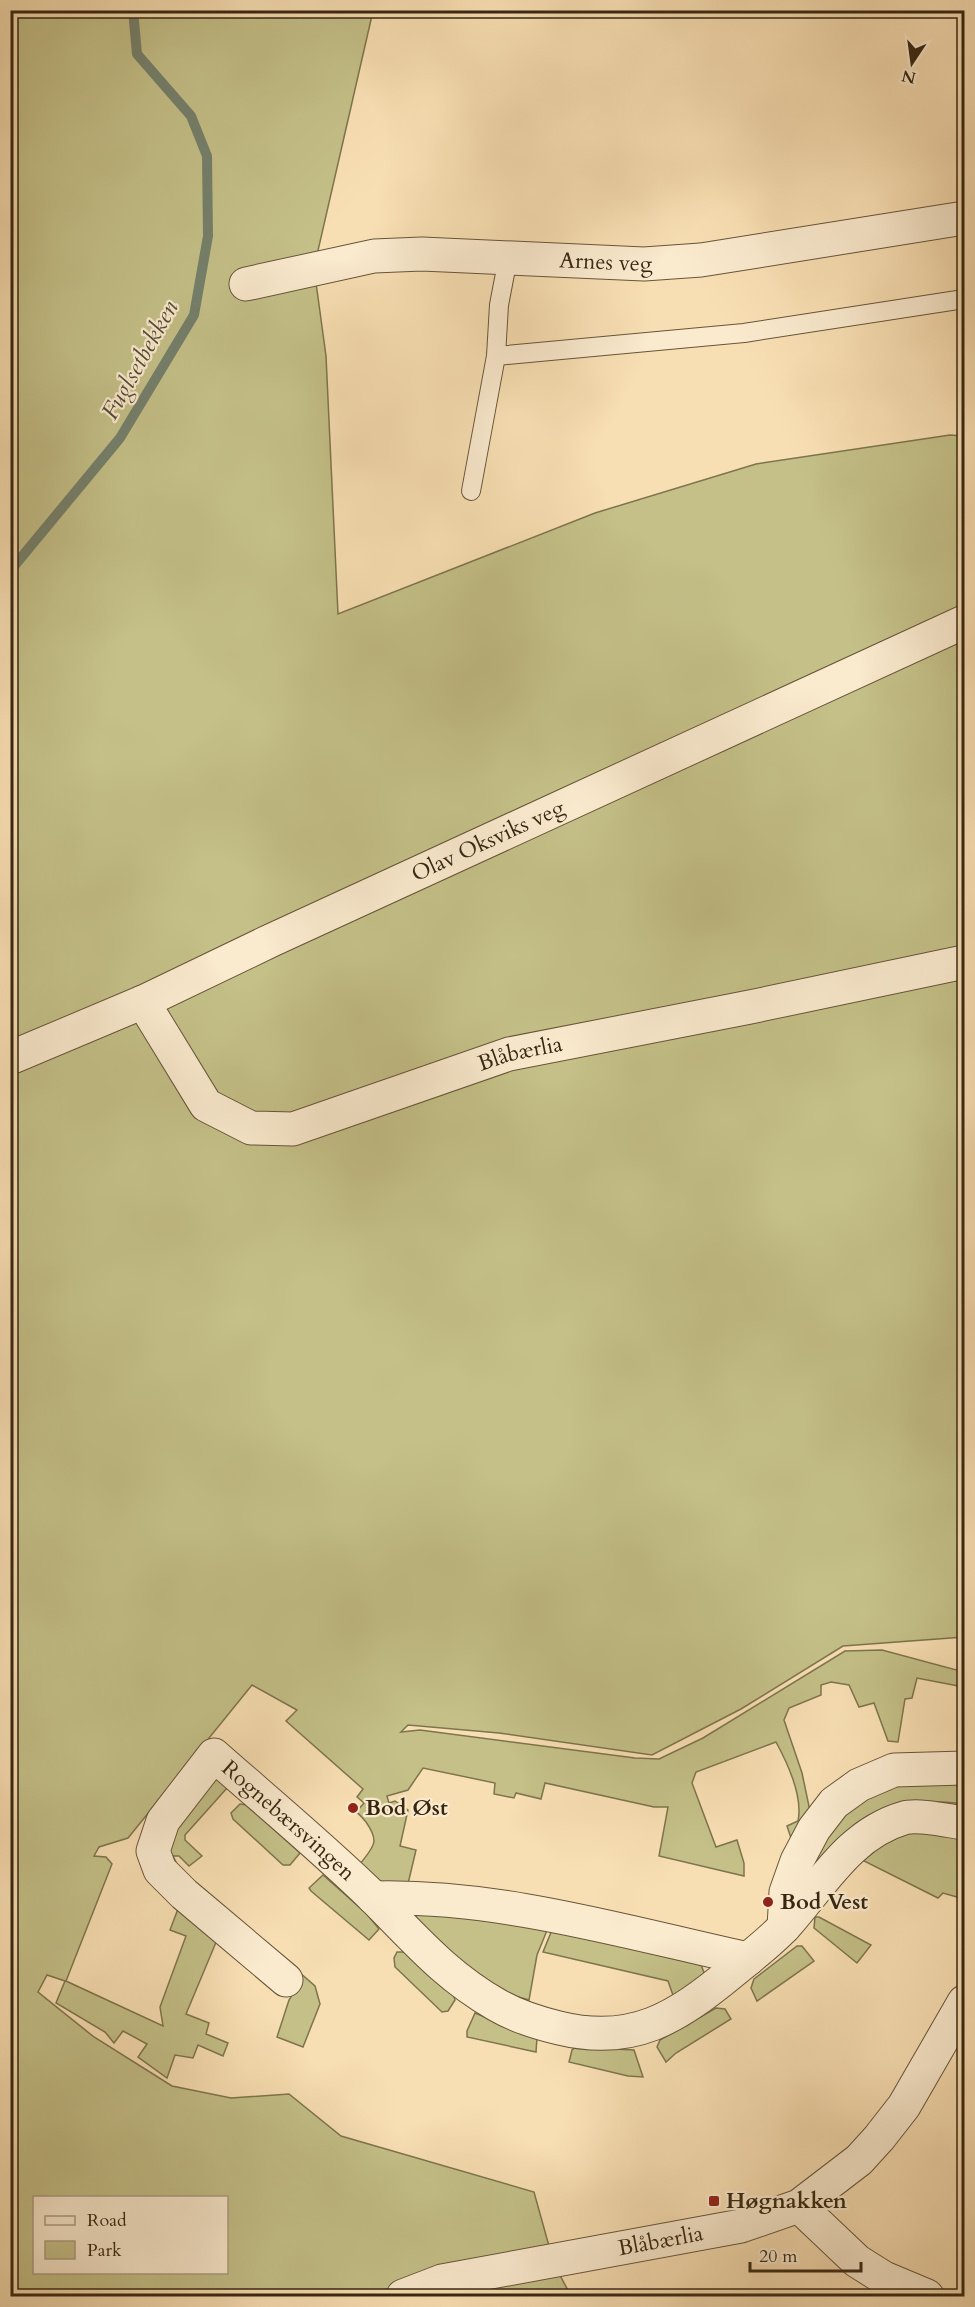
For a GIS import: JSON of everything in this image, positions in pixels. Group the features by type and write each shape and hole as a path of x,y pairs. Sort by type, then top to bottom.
{"street":[{"name":"Arnes veg","path":"246,284 375,256 422,254 644,264 701,260 964,218"},
{"name":"Olav Oksviks veg","path":"10,1058 143,1002 293,930 964,622"},
{"name":"Blåbærlia","path":"143,1002 206,1105 252,1128 293,1129 509,1054 964,962"},
{"name":"Rognebærsvingen","path":"286,1980 176,1886 160,1870 153,1851 164,1821 214,1755 374,1898 429,1956 499,2007 539,2023 585,2034 622,2034 652,2025 698,2000 784,1927 846,1852 862,1838 907,1816 964,1823"},
{"path":"784,1927 786,1892 797,1861 814,1829 834,1803 859,1785 894,1770 964,1768"},
{"name":"Rognebærsvingen","path":"374,1898 424,1897 555,1916 748,1959"},
{"name":"Blåbærlia","path":"403,2296 442,2281 741,2226 799,2206 860,2160 879,2138 904,2106 964,2002"},
{"path":"799,2206 857,2261 884,2278 927,2296"}],"lane":[{"path":"471,491 496,356 499,305 508,258"},
{"path":"496,356 744,333 964,299"}],"green space":[{"path":"11,11 373,11 314,268 326,356 338,614 595,513 756,464 950,435 964,436 964,1637 843,1646 741,1709 652,1755 499,1733 408,1725 401,1732 420,1730 635,1758 659,1759 703,1738 845,1651 882,1650 964,1672 964,1687 917,1678 912,1698 905,1699 898,1742 888,1741 874,1703 859,1707 849,1685 831,1682 821,1685 821,1695 789,1708 784,1720 802,1773 810,1811 791,1838 787,1826 798,1821 798,1802 790,1770 776,1742 696,1772 692,1783 716,1847 737,1840 744,1863 744,1876 659,1856 668,1807 654,1807 545,1783 541,1799 516,1793 514,1798 494,1794 495,1783 423,1768 408,1790 387,1796 389,1803 395,1801 408,1810 400,1846 416,1850 407,1888 361,1878 360,1864 374,1844 373,1834 356,1812 364,1803 357,1797 363,1789 286,1721 297,1710 252,1685 128,1838 99,1847 94,1856 106,1857 112,1864 66,1981 163,2026 160,2007 186,1936 170,1930 181,1901 217,1940 186,2014 209,2023 206,2034 228,2043 223,2056 198,2045 193,2058 175,2055 167,2078 138,2057 147,2044 123,2031 114,2043 105,2032 56,2003 65,1981 47,1975 38,1992 94,2037 172,2086 231,2098 289,2094 341,2136 534,2192 554,2264 571,2296 11,2296"},
{"path":"964,1776 964,1804 917,1802 872,1813 859,1821 820,1859 802,1872 824,1832 868,1791"},
{"path":"216,1778 227,1788 185,1835 185,1840 202,1856 189,1866 179,1856 173,1856 179,1868 315,1986 320,2004 303,2047 277,2037 289,2000 301,1980 171,1870 167,1836"},
{"path":"240,1804 247,1805 300,1853 290,1865 283,1865 233,1819 231,1813"},
{"path":"926,1832 951,1835 964,1840 964,1899 943,1893 938,1898 862,1858 903,1833"},
{"path":"323,1875 366,1913 379,1929 369,1940 311,1891 309,1888"},
{"path":"418,1913 548,1928 537,1955 529,2000 508,1994 442,1948 415,1918"},
{"path":"815,1917 871,1945 857,1963 814,1928"},
{"path":"552,1930 701,1965 705,1975 675,2001 668,1981 543,1952"},
{"path":"797,1946 802,1946 814,1961 757,2001 751,1988 754,1979"},
{"path":"397,1952 406,1952 454,1996 455,2000 448,2011 442,2012 395,1967 394,1958"},
{"path":"716,2008 725,2009 731,2019 676,2053 666,2062 657,2047 660,2040"},
{"path":"475,2013 537,2038 536,2052 467,2037 467,2031"},
{"path":"576,2047 634,2050 643,2077 628,2076 569,2062 572,2050"}],"waterway":[{"name":"Fuglsetbekken","path":"10,571 120,438 194,315 208,236 207,156 191,116 137,54 133,10"}],"place":[{"name":"Bod Øst","path":"353,1808"},
{"name":"Bod Vest","path":"768,1902"},
{"name":"Høgnakken","path":"714,2201"}]}
